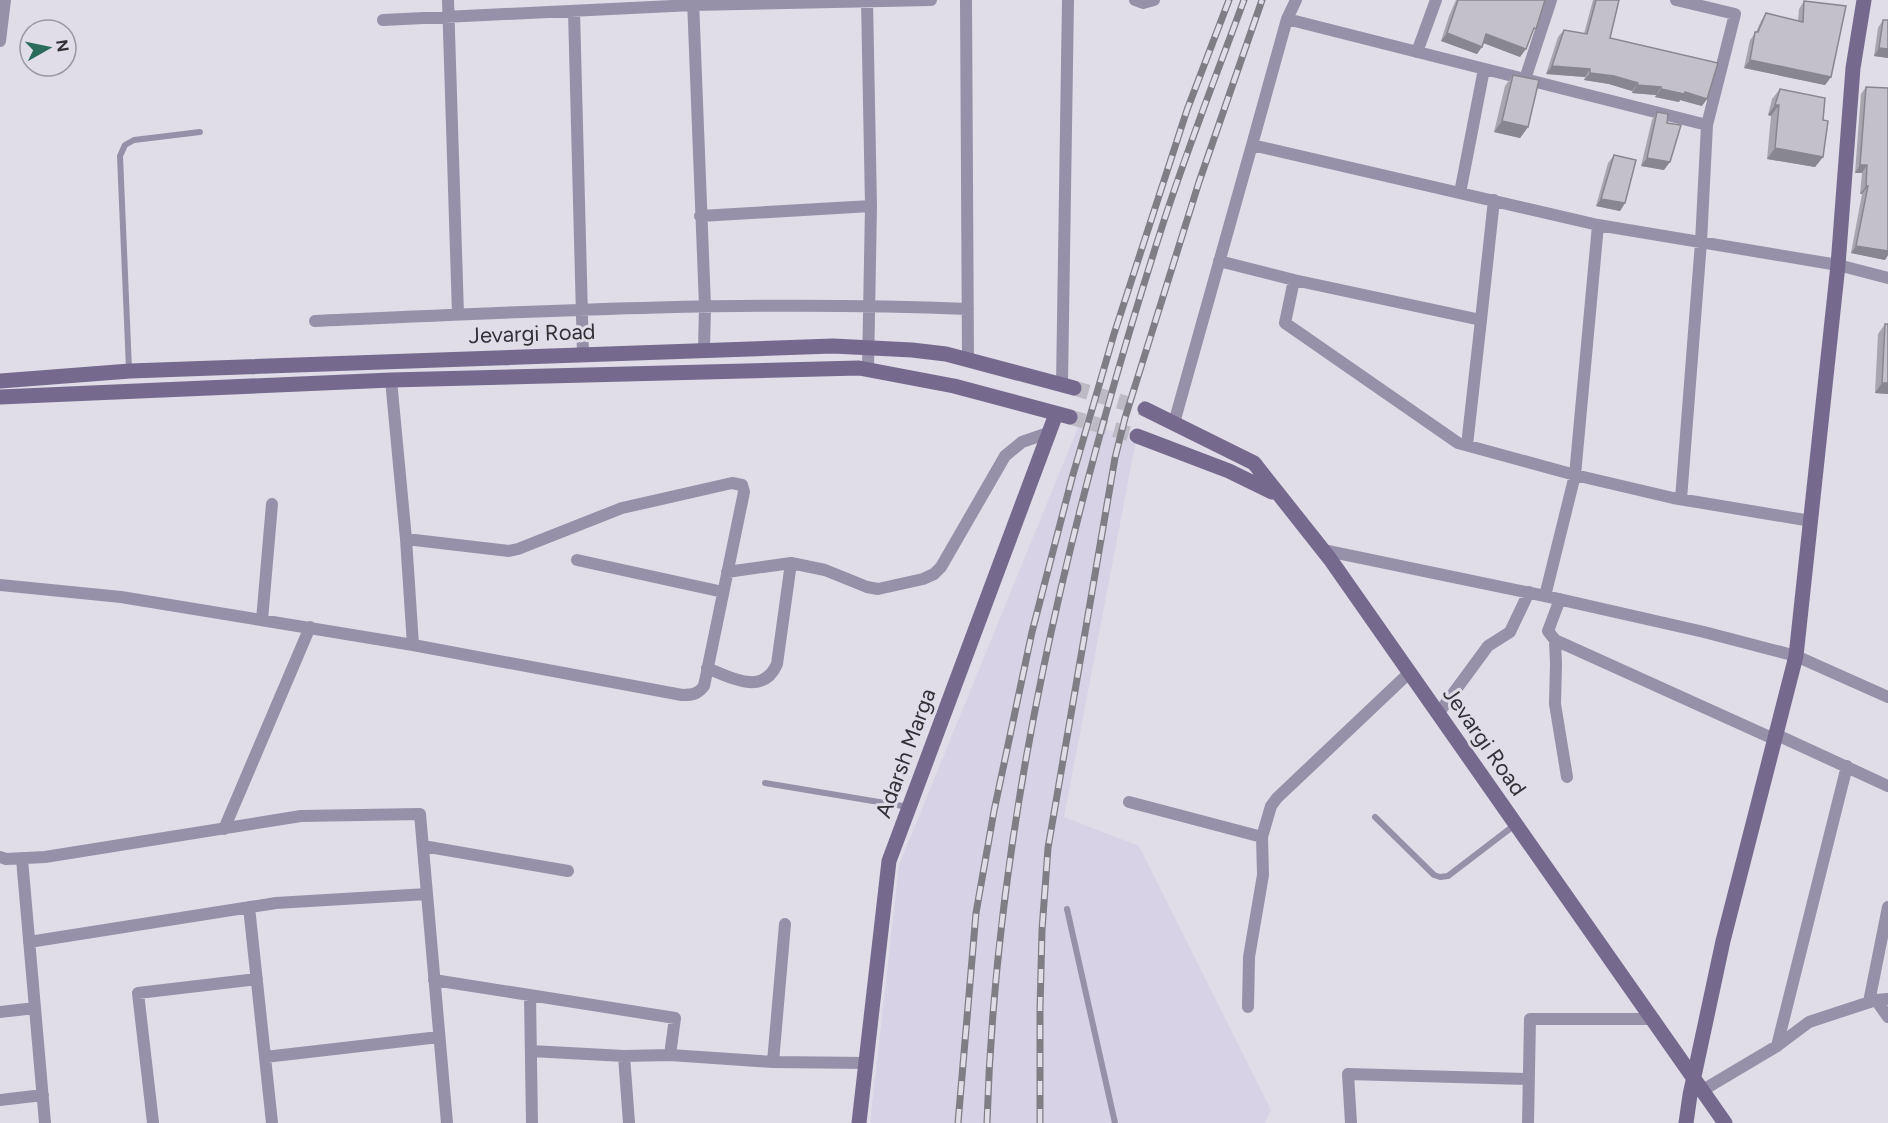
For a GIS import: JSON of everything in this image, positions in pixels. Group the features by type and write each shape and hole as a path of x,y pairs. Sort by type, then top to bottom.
{"main road":[{"path":"1686,1123 1724,941 1796,656 1838,265 1853,68 1864,0"},
{"name":"Jevargi Road","path":"0,381 129,371 808,346 912,350 968,360 1068,386"},
{"path":"0,397 391,380 868,369"},
{"name":"Adarsh Marga","path":"859,1123 889,861 1048,433 1063,415 954,386 868,369"},
{"name":"Jevargi Road","path":"1145,409 1254,463 1323,550 1725,1123"},
{"path":"1137,436 1229,471 1277,494"}],"street":[{"path":"0,41 5,0"},
{"path":"447,0 458,314"},
{"path":"383,20 693,3 931,0"},
{"path":"966,0 968,360"},
{"path":"1068,0 1068,386"},
{"path":"1135,0 1143,3 1154,0"},
{"path":"1174,423 1287,19 1296,0"},
{"path":"1417,52 1436,0"},
{"path":"1525,79 1551,0"},
{"path":"1676,0 1735,14"},
{"path":"1681,499 1701,242 1707,125 1737,0"},
{"path":"867,1 871,206 868,369"},
{"path":"693,3 705,306 704,349"},
{"path":"574,11 583,354"},
{"path":"1287,19 1707,125"},
{"path":"1460,193 1484,69"},
{"path":"1252,145 1598,225 1838,265 1888,278"},
{"path":"1467,446 1494,200"},
{"path":"700,216 871,206"},
{"path":"1545,596 1575,475 1598,225"},
{"path":"1219,261 1294,280 1481,320"},
{"path":"1294,280 1286,323 1458,443 1575,475 1681,499 1810,520"},
{"path":"315,321 583,308 868,305 968,309"},
{"path":"391,380 413,645"},
{"path":"727,572 790,563 825,570 867,587 878,589 923,579 934,574 941,567 1005,456 1022,442 1048,433"},
{"path":"0,585 122,597 310,627 692,695 699,693 704,686 743,497 742,485 739,483 721,485 622,508 509,551 406,539"},
{"path":"262,620 272,504"},
{"path":"1323,550 1529,592 1704,632 1796,656 1888,697"},
{"path":"577,560 723,592"},
{"path":"707,668 734,679 749,682 764,681 772,674 777,664 790,563"},
{"path":"1438,714 1488,646 1510,632 1529,592"},
{"path":"1560,599 1548,631 1555,640 1847,766 1888,786"},
{"path":"224,828 310,627"},
{"path":"1555,640 1555,704 1567,777"},
{"path":"1248,1007 1249,957 1263,875 1262,837 1271,806 1409,673"},
{"path":"1777,1046 1847,766"},
{"path":"1129,802 1262,837"},
{"path":"0,857 6,860 45,857 301,816 420,814 447,1123"},
{"path":"423,846 568,871"},
{"path":"22,859 45,1123"},
{"path":"29,942 276,903 427,894"},
{"path":"249,907 272,1123"},
{"path":"1888,907 1878,1001 1888,1017"},
{"path":"773,1062 785,924"},
{"path":"153,1123 138,993 257,979"},
{"path":"434,980 675,1018 670,1055"},
{"path":"530,996 532,1123"},
{"path":"1703,1090 1777,1046 1809,1022 1878,1001"},
{"path":"0,1012 35,1008"},
{"path":"1528,1123 1530,1019 1654,1019"},
{"path":"265,1057 439,1037"},
{"path":"531,1051 624,1056 670,1055 773,1062 866,1063"},
{"path":"624,1056 629,1123"},
{"path":"1351,1123 1348,1074 1528,1078"},
{"path":"0,1100 43,1095"}],"lane":[{"path":"129,371 120,156 125,146 134,140 200,132"},
{"path":"765,783 909,807"},
{"path":"1376,817 1434,875 1440,877 1448,876 1516,824"},
{"path":"1067,909 1115,1123"}],"shaded area":[{"path":"1081,420 1136,440 1064,817 1139,846 1271,1110 1265,1123 870,1123 899,865"}],"building":[{"path":"1458,0 1545,0 1536,29 1534,28 1526,49 1486,34 1482,47 1447,33"},
{"path":"1596,0 1619,0 1610,38 1718,63 1707,99 1685,92 1684,94 1661,89 1661,87 1637,85 1638,83 1614,76 1590,73 1590,69 1552,66 1564,30 1587,34"},
{"path":"1804,1 1846,6 1831,77 1750,60 1755,32 1758,32 1766,13 1803,22"},
{"path":"1883,20 1888,20 1888,49 1879,48"},
{"path":"1513,75 1539,80 1528,127 1502,121"},
{"path":"1866,87 1888,88 1888,251 1856,246 1868,186 1866,186 1867,165 1860,165"},
{"path":"1780,89 1825,98 1823,120 1828,121 1823,157 1775,148 1779,105 1775,105"},
{"path":"1657,112 1668,114 1667,123 1681,125 1670,162 1647,158"},
{"path":"1614,155 1636,160 1625,203 1601,199"},
{"path":"1885,324 1888,324 1888,383 1882,383"}],"tunnel":[{"path":"1074,388 1145,409"},
{"path":"1070,417 1137,436"}],"railway":[{"path":"958,1123 976,913 994,811 1032,632 1072,478 1114,334 1187,110 1229,0"},
{"path":"987,1123 993,1010 1005,896 1022,783 1043,671 1068,559 1127,338 1161,230 1244,0"},
{"path":"1040,1123 1042,930 1048,848 1115,458 1125,418 1199,182 1262,0"}]}
